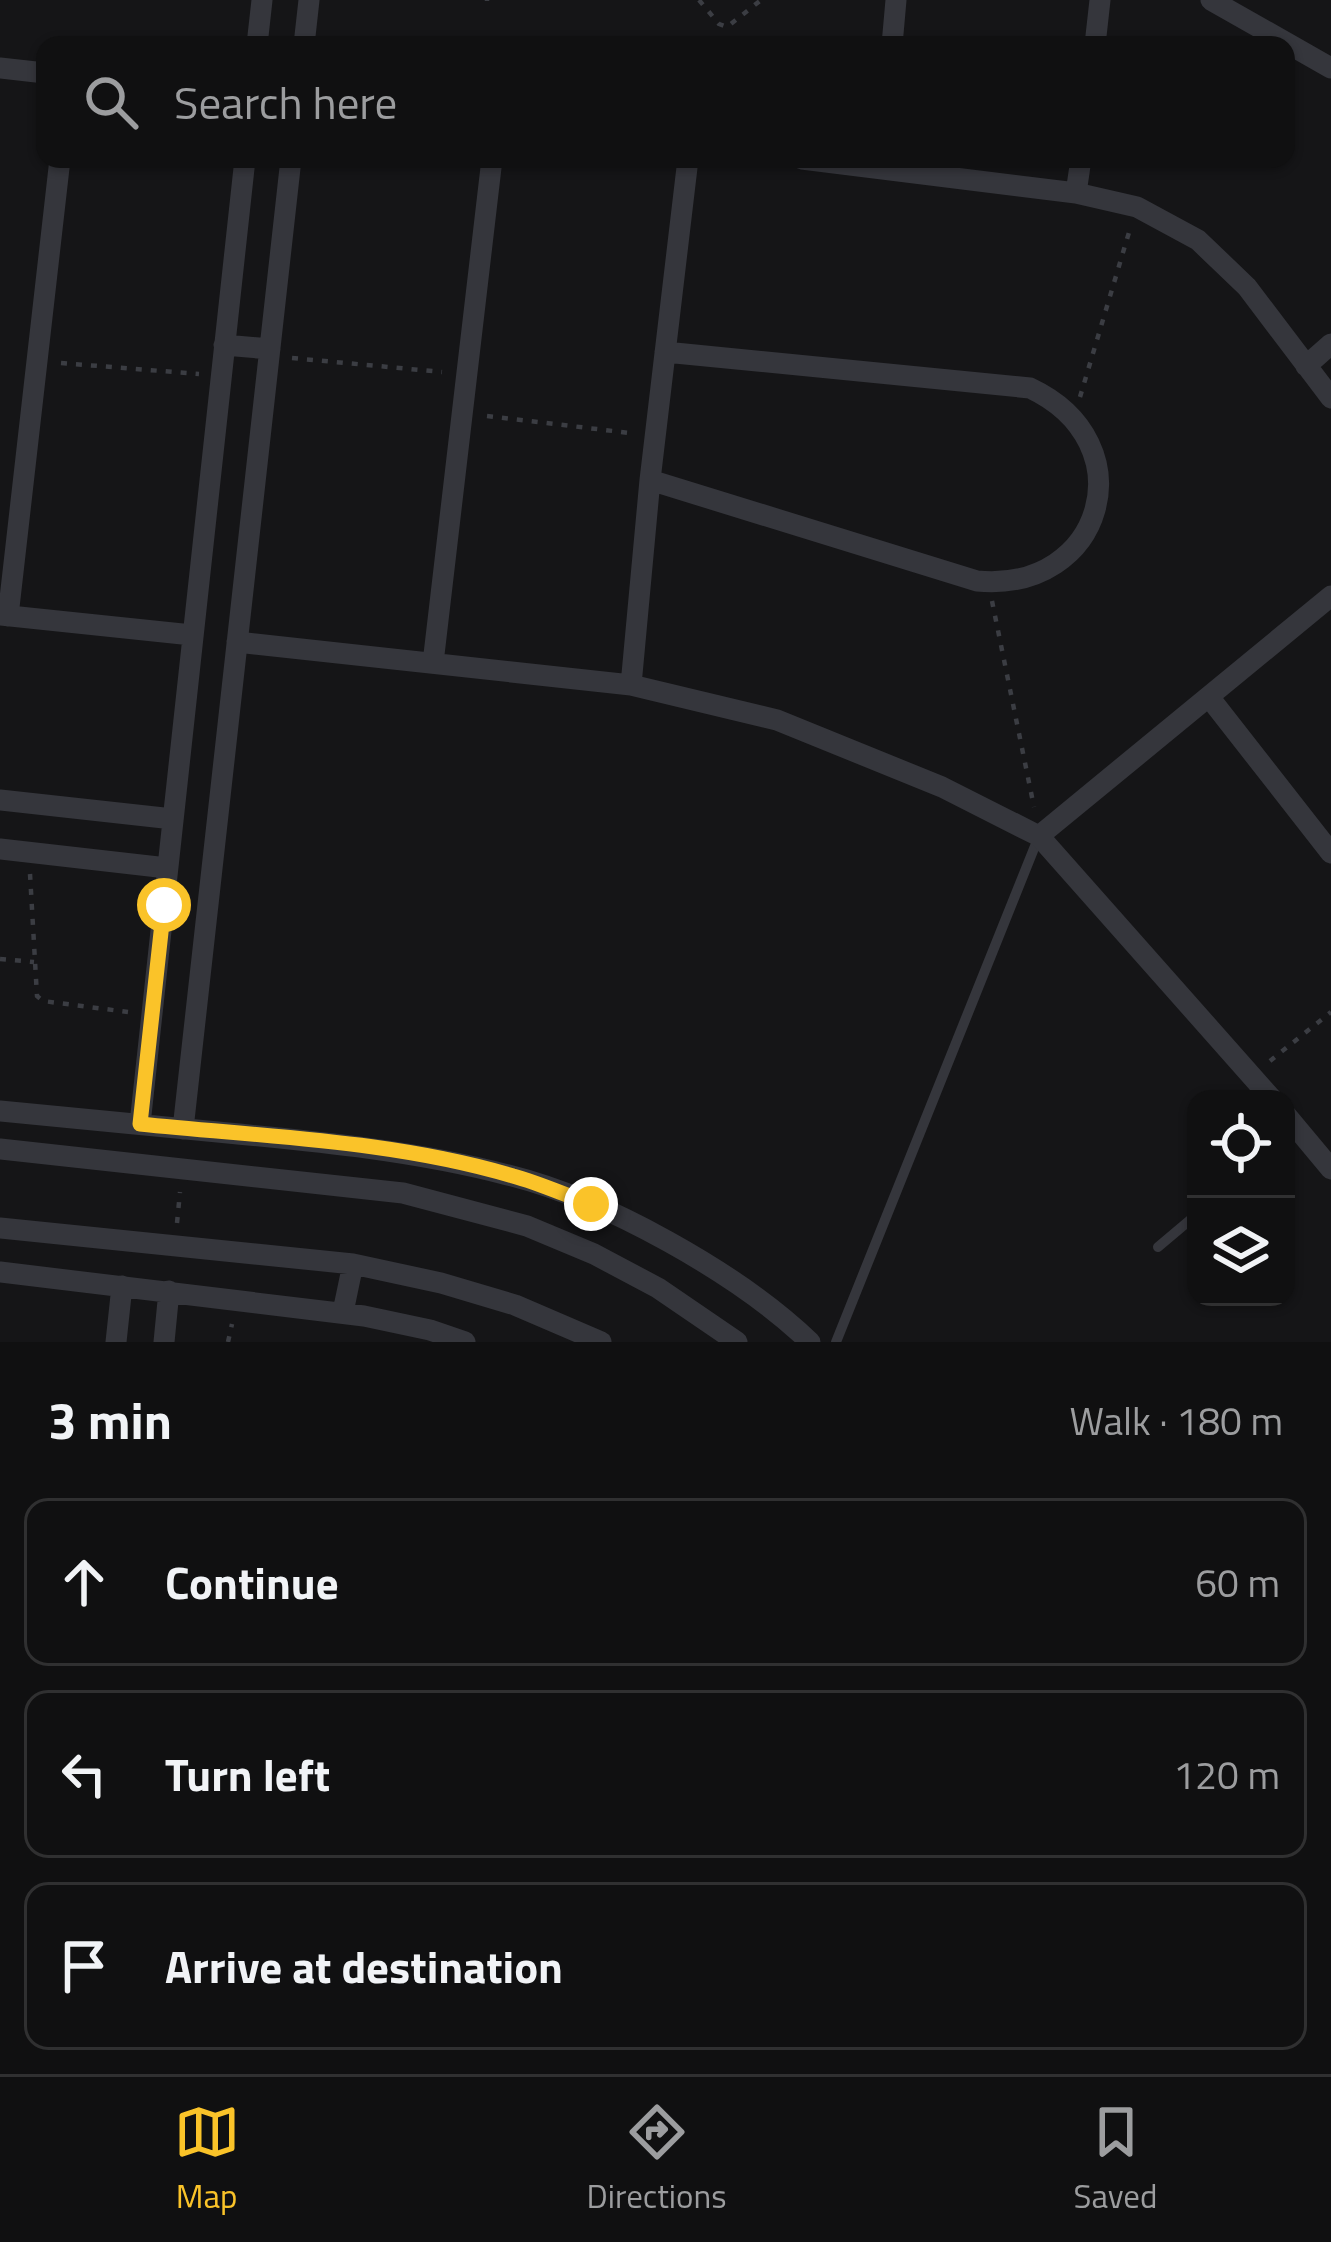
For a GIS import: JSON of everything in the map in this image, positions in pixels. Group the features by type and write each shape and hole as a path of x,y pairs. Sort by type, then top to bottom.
{"street":[{"path":"258,36 262,0"},
{"path":"305,36 309,0"},
{"path":"893,36 896,0"},
{"path":"1096,36 1100,0"},
{"path":"1210,0 1274,36"},
{"path":"1295,48 1331,68"},
{"path":"0,68 36,72"},
{"path":"59,168 4,615 192,635"},
{"path":"140,1124 243,168"},
{"path":"183,1129 290,168"},
{"path":"433,663 491,168"},
{"path":"631,686 687,168"},
{"path":"912,168 1137,207 1198,240 1247,287 1331,398"},
{"path":"1076,193 1080,168"},
{"path":"1306,365 1331,344"},
{"path":"224,345 269,352"},
{"path":"650,480 988,582 1022,580 1054,567 1079,543 1095,512 1100,479 1092,445 1074,416 1054,399 1030,388 665,352"},
{"path":"1040,836 1331,596"},
{"path":"237,642 631,686 777,720 941,787 1040,836 1264,1090"},
{"path":"1209,697 1331,853"},
{"path":"0,800 173,819"},
{"path":"0,849 167,868"},
{"path":"148,1043 192,1046"},
{"path":"0,1112 351,1144 513,1176 591,1204 666,1240 736,1283 804,1340"},
{"path":"1295,1134 1331,1169"},
{"path":"346,1185 351,1144"},
{"path":"0,1149 403,1193 527,1226 594,1254 658,1288 737,1342"},
{"path":"0,1228 353,1264 441,1282 514,1305 601,1342"},
{"path":"343,1312 353,1264"},
{"path":"0,1273 343,1312 465,1342"},
{"path":"116,1342 122,1286"},
{"path":"164,1342 169,1291"}],"lane":[{"path":"836,1342 1040,836"},
{"path":"1158,1247 1187,1223"}],"path":[{"path":"699,0 721,26 728,27 761,0"},
{"path":"1074,416 1137,207"},
{"path":"269,352 467,374"},
{"path":"37,361 221,376"},
{"path":"463,413 655,435"},
{"path":"988,582 1040,836"},
{"path":"30,853 35,992 43,1001 152,1015"},
{"path":"0,959 34,962"},
{"path":"1251,1076 1331,1012"},
{"path":"174,1246 184,1168"}],"route":[{"path":"164,905 140,1124 412,1154 513,1176 591,1204"}]}
